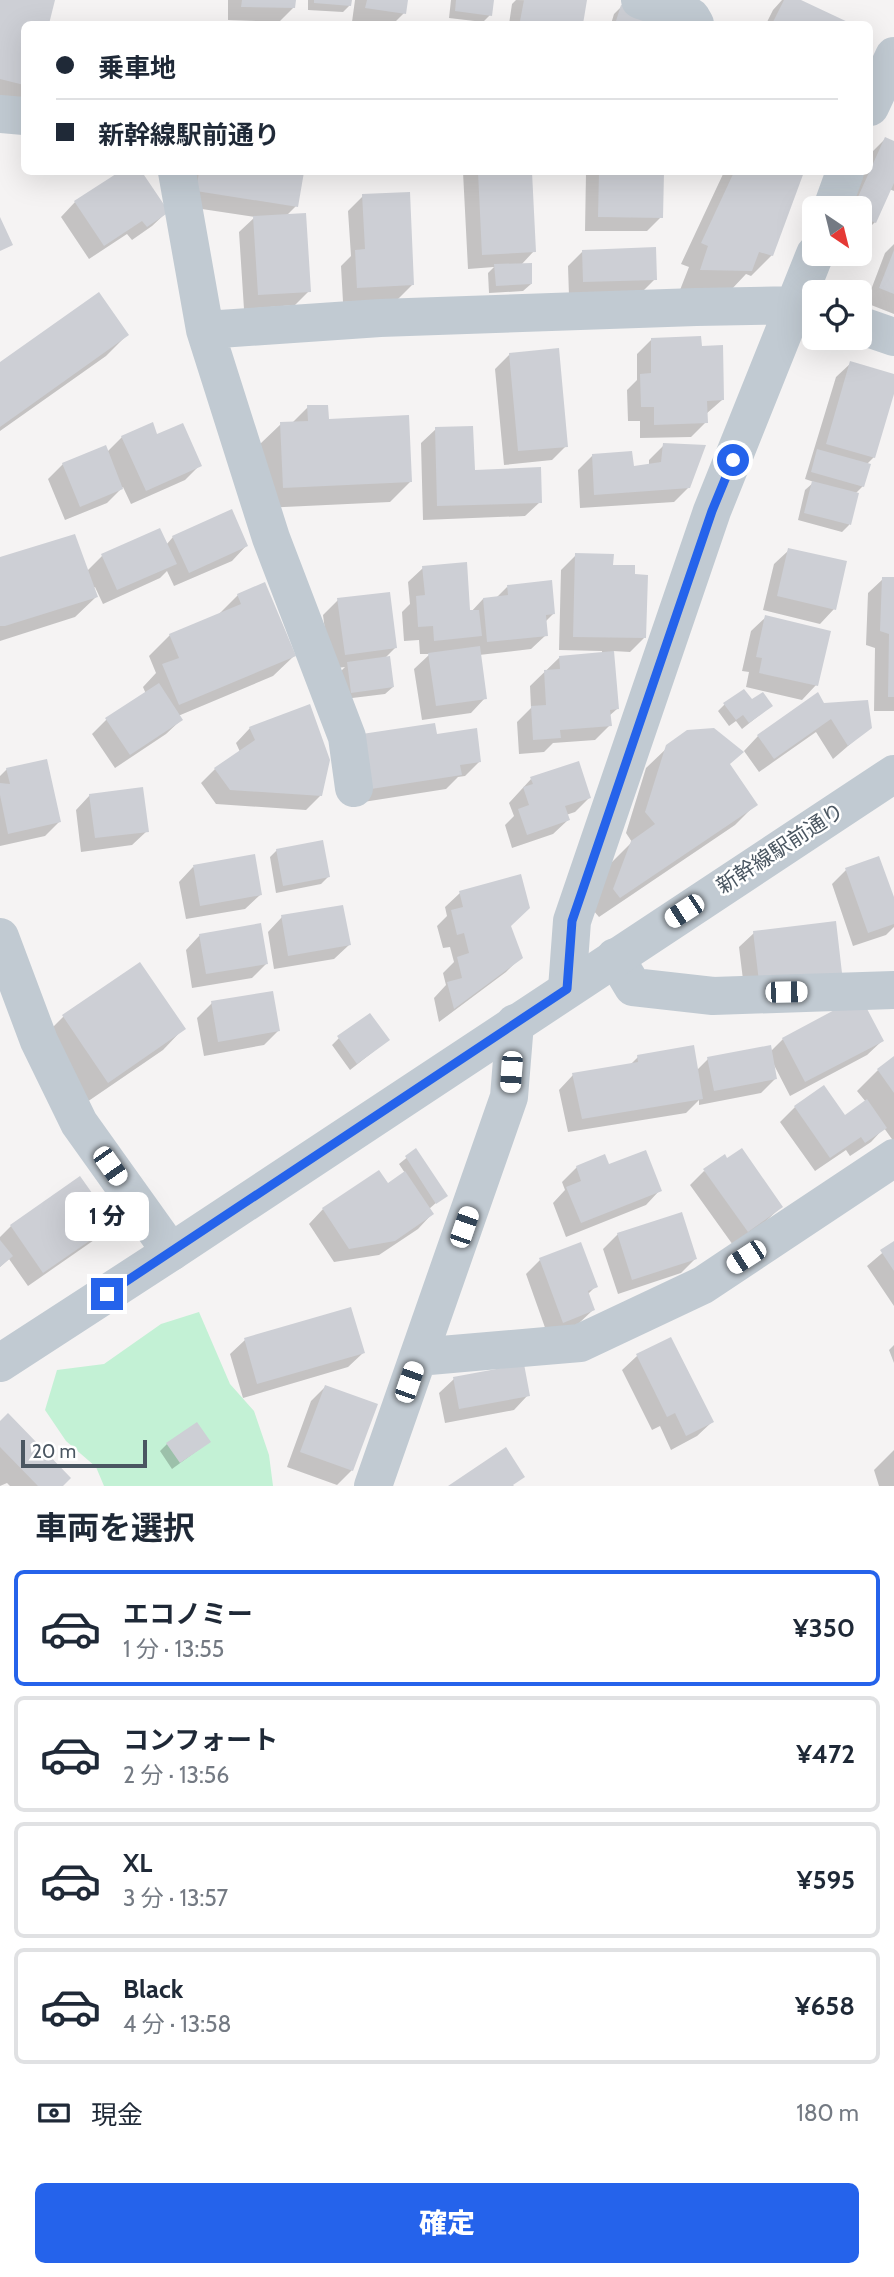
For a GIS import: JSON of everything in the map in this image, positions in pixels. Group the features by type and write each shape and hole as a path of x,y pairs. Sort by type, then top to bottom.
{"street":[{"path":"640,0 694,14"},
{"path":"873,101 894,56"},
{"path":"0,114 21,116"},
{"path":"178,175 205,330 271,538 347,737 354,788"},
{"path":"836,196 844,175"},
{"path":"205,330 380,318 802,308"},
{"path":"567,989 572,921 712,511 802,315"},
{"path":"872,330 894,337"},
{"name":"新幹線駅前通り","path":"0,1363 894,774"},
{"path":"0,937 39,1041 79,1123 171,1252"},
{"path":"615,957 633,987 713,996 894,990"},
{"path":"373,1486 509,1097 515,1023"},
{"path":"418,1357 580,1343 703,1285 894,1158"}],"green space":[{"path":"199,1312 230,1384 254,1411 269,1455 273,1486 104,1486 96,1467 66,1441 45,1410 57,1370 104,1364 161,1324"}],"building":[{"path":"0,0 55,0 50,21 21,21 21,84 0,79"},
{"path":"242,0 296,0 295,8 241,7"},
{"path":"314,0 352,0 351,6 314,3"},
{"path":"367,0 408,0 406,14 365,8"},
{"path":"456,0 494,0 492,16 455,11"},
{"path":"524,0 587,0 584,21 520,21"},
{"path":"784,0 801,0 846,21 774,21"},
{"path":"621,5 671,19 671,21 616,21"},
{"path":"885,137 894,141 894,183 876,223 872,221 872,196 858,196 868,175 873,175 873,164"},
{"path":"114,175 144,175 169,212 147,227 142,221 104,246 74,201"},
{"path":"199,175 303,175 298,207 196,191"},
{"path":"478,175 532,175 536,252 482,255"},
{"path":"599,175 664,175 663,218 598,217"},
{"path":"733,175 803,175 773,256 759,252 752,271 700,270 708,246 701,243"},
{"path":"410,192 414,285 357,288 355,250 365,249 362,194"},
{"path":"306,213 311,292 258,295 253,216"},
{"path":"0,217 13,245 0,251"},
{"path":"656,247 657,280 583,282 582,250"},
{"path":"894,250 894,294 879,288"},
{"path":"532,263 532,284 496,286 494,264"},
{"path":"99,292 129,335 0,427 0,362"},
{"path":"701,336 702,346 723,345 724,400 707,401 708,423 654,425 654,407 641,407 640,374 651,373 651,338"},
{"path":"559,348 568,447 518,451 509,353"},
{"path":"850,361 894,374 894,394 875,458 826,444"},
{"path":"307,405 328,405 329,419 409,415 412,482 283,488 280,422 308,421"},
{"path":"153,422 157,434 183,423 202,466 146,491 121,436"},
{"path":"473,426 475,470 541,467 542,503 437,506 435,427"},
{"path":"663,443 706,445 690,488 594,495 592,454 632,451 634,466 661,462"},
{"path":"106,445 123,489 80,507 62,463"},
{"path":"817,449 871,464 864,487 811,472"},
{"path":"812,481 859,493 851,525 804,513"},
{"path":"232,509 248,546 189,573 172,536"},
{"path":"160,528 177,564 117,590 101,554"},
{"path":"75,534 98,597 0,626 0,557"},
{"path":"788,548 847,561 836,610 777,596"},
{"path":"575,553 614,554 613,565 635,565 635,574 648,575 646,638 573,637"},
{"path":"467,562 470,610 479,610 482,636 434,641 433,626 418,627 416,596 425,595 422,566"},
{"path":"882,577 894,577 894,697 888,697 889,634 880,631"},
{"path":"552,580 555,614 546,615 548,636 487,642 483,598 508,595 507,585"},
{"path":"265,582 296,656 179,705 162,664 179,658 169,634 241,604 237,594"},
{"path":"390,592 397,648 345,655 337,598"},
{"path":"765,615 831,631 818,686 759,673 762,658 756,657"},
{"path":"480,646 487,699 436,706 428,653"},
{"path":"614,651 619,709 610,710 612,726 560,730 561,738 533,740 531,706 546,705 544,670 560,669 559,656"},
{"path":"390,656 394,687 351,693 347,662"},
{"path":"159,683 183,720 130,755 105,718"},
{"path":"744,689 752,699 763,692 773,706 749,723 743,715 736,720 723,703"},
{"path":"818,692 824,703 868,700 872,728 848,746 831,719 774,759 757,735"},
{"path":"310,704 330,760 322,796 230,790 214,768 255,740 249,727"},
{"path":"435,723 437,734 477,728 481,762 460,765 462,775 371,789 362,734"},
{"path":"714,728 744,752 730,764 758,805 620,898 613,889 631,841 655,824 645,812 666,745 687,730"},
{"path":"47,759 61,822 8,834 0,795 0,783 10,784 6,768"},
{"path":"579,761 591,798 565,806 570,820 527,835 518,809 529,805 523,787 533,784 530,777"},
{"path":"143,787 149,832 95,838 89,794"},
{"path":"323,840 330,877 283,886 276,849"},
{"path":"255,854 262,895 200,906 193,865"},
{"path":"879,856 894,897 894,924 868,933 845,868"},
{"path":"521,874 530,908 511,926 523,958 454,1009 447,982 462,978 457,957 469,953 464,933 457,935 451,910 463,907 459,891"},
{"path":"343,905 351,945 288,956 281,915"},
{"path":"836,921 842,973 759,982 753,931"},
{"path":"261,923 268,964 206,974 199,934"},
{"path":"140,962 186,1029 108,1083 62,1015"},
{"path":"273,991 280,1031 218,1042 211,1001"},
{"path":"865,1005 884,1041 805,1082 782,1038 840,1007"},
{"path":"370,1013 390,1040 357,1064 337,1036"},
{"path":"694,1045 703,1099 582,1119 572,1073 638,1062 637,1055"},
{"path":"771,1045 777,1079 714,1091 707,1057"},
{"path":"894,1056 894,1093 877,1069"},
{"path":"824,1085 845,1115 867,1099 887,1128 865,1143 861,1137 830,1158 794,1106"},
{"path":"416,1148 448,1196 436,1204 405,1156"},
{"path":"742,1148 783,1207 748,1232 703,1169 725,1154 727,1158"},
{"path":"646,1150 662,1191 581,1223 566,1187 581,1181 576,1166 605,1154 609,1164"},
{"path":"379,1170 388,1183 405,1171 434,1214 395,1241 349,1249 322,1208"},
{"path":"80,1176 114,1224 43,1273 10,1225"},
{"path":"682,1212 697,1259 632,1280 617,1233"},
{"path":"0,1240 13,1256 0,1267"},
{"path":"894,1241 894,1271 880,1250"},
{"path":"581,1242 598,1287 588,1291 595,1310 563,1323 539,1258"},
{"path":"351,1307 365,1353 257,1384 244,1338"},
{"path":"671,1337 714,1422 686,1436 675,1413 667,1417 636,1354"},
{"path":"524,1364 530,1396 459,1409 453,1377"},
{"path":"325,1385 378,1404 353,1471 300,1452"},
{"path":"8,1413 71,1478 63,1486 38,1486 0,1447 0,1421"},
{"path":"197,1422 211,1442 180,1463 166,1443"},
{"path":"506,1447 525,1477 514,1486 448,1486"}],"route":[{"path":"107,1294 567,989 572,921 712,511 733,460"}]}
